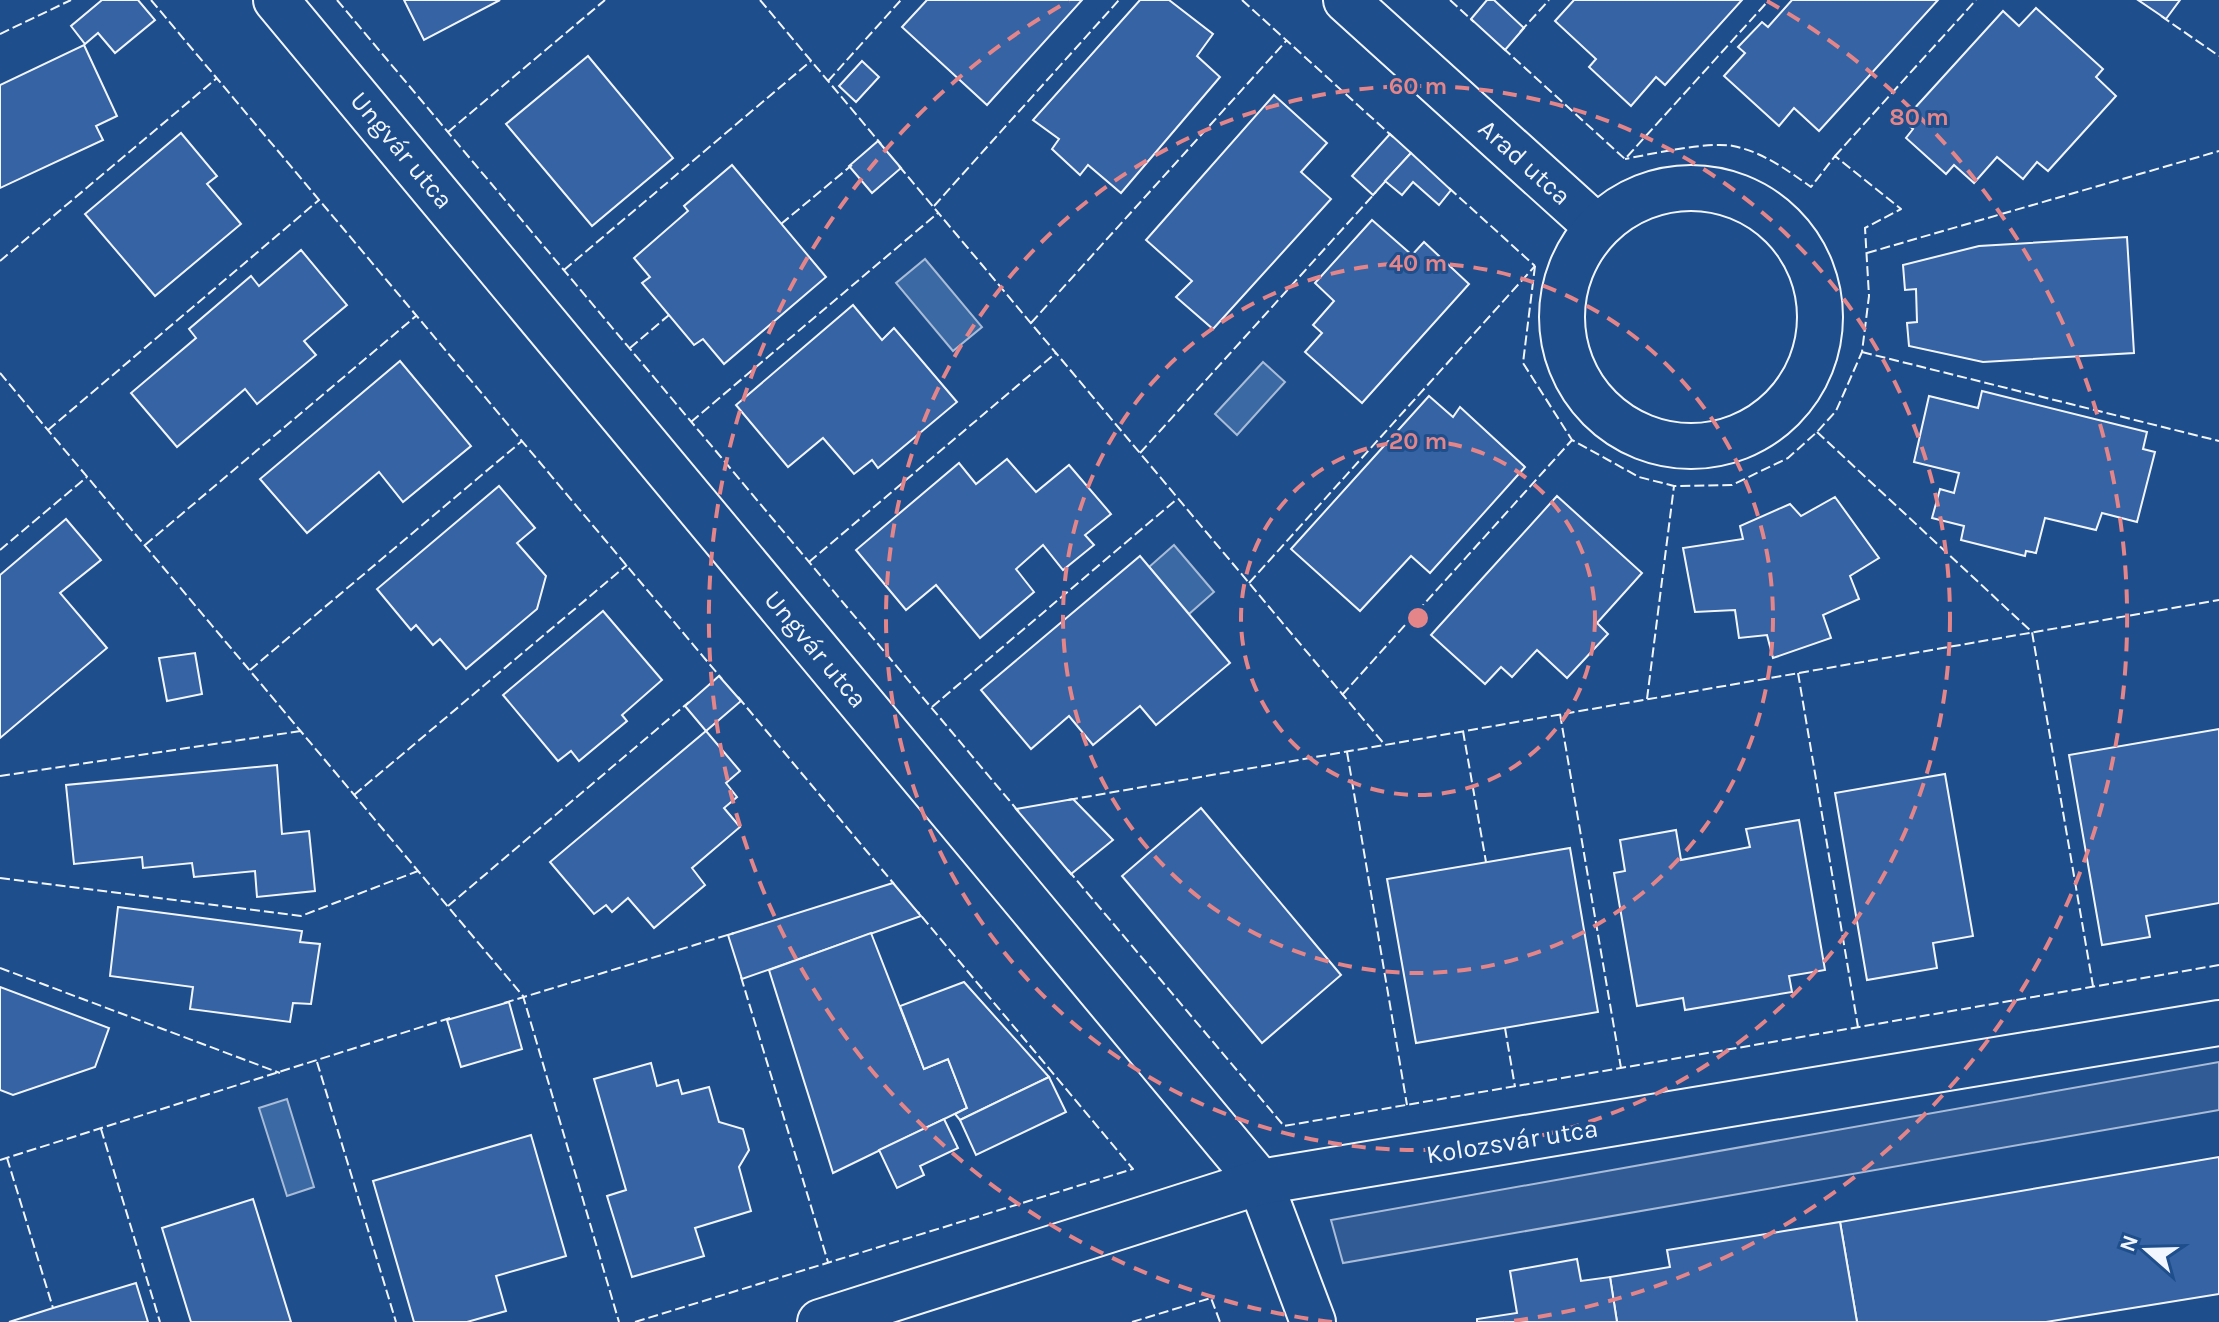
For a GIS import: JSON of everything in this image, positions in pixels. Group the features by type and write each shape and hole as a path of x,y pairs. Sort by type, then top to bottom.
{"street":[{"name":"Ungvár utca","path":"276,0 1260,1182 1313,1322"},
{"name":"Arad utca","path":"1346,0 1597,227"},
{"path":"1674,188 1716,188 1757,204 1791,232 1813,269 1821,312 1816,355 1797,394 1766,424 1728,443 1685,448 1644,439 1608,418 1580,385 1564,346 1561,303 1573,262 1597,227 1632,201 1674,188"},
{"name":"Kolozsvár utca","path":"820,1322 1260,1182 2219,1023"}],"shaded area":[{"path":"925,259 982,327 953,351 896,283"},
{"path":"1263,362 1285,382 1237,435 1215,414"},
{"path":"1174,545 1214,592 1189,614 1149,567"},
{"path":"2219,1062 2219,1110 1343,1263 1331,1220"},
{"path":"287,1099 314,1187 287,1196 259,1108"}],"building":[{"path":"102,0 138,0 155,20 115,53 98,33 85,44 71,26"},
{"path":"404,0 500,0 424,40"},
{"path":"927,0 1082,0 987,105 902,27"},
{"path":"1140,0 1169,0 1213,34 1197,56 1220,77 1121,193 1088,165 1080,175 1052,149 1059,139 1033,120"},
{"path":"1487,0 1494,0 1524,28 1505,50 1471,19"},
{"path":"1574,0 1742,0 1665,85 1656,77 1631,106 1589,67 1596,59 1555,21"},
{"path":"1792,0 1938,0 1819,131 1794,108 1779,126 1724,76 1745,53 1738,47 1762,22 1768,27"},
{"path":"2138,0 2180,0 2166,19"},
{"path":"2036,8 2103,69 2096,77 2116,96 2048,171 2037,162 2023,179 1997,157 1974,183 1954,165 1946,174 1906,138 1913,129 1903,121 2003,11 2019,26"},
{"path":"84,45 117,116 96,126 103,140 0,188 0,85"},
{"path":"588,56 673,158 592,226 506,124"},
{"path":"862,61 879,77 856,102 839,86"},
{"path":"1274,95 1327,143 1301,172 1331,199 1213,329 1176,297 1192,281 1146,240"},
{"path":"181,133 217,176 207,184 241,224 155,296 85,214"},
{"path":"1390,134 1411,153 1373,195 1352,176"},
{"path":"878,141 901,168 872,193 849,166"},
{"path":"1411,153 1451,190 1439,205 1413,182 1402,195 1385,181"},
{"path":"732,165 826,277 724,364 703,339 694,345 642,283 650,277 634,258 688,211 684,206"},
{"path":"1372,220 1412,255 1424,242 1469,284 1362,403 1305,352 1322,333 1313,325 1334,301 1315,283"},
{"path":"2127,237 2134,353 1983,362 1909,346 1907,323 1917,322 1916,289 1905,290 1903,265 1979,246"},
{"path":"301,250 347,305 304,341 316,355 257,404 245,389 177,447 131,393 196,338 189,329 251,276 259,286"},
{"path":"853,305 882,340 894,328 957,402 878,468 872,460 854,474 823,438 788,467 736,405"},
{"path":"400,361 471,446 403,502 379,472 307,533 260,479"},
{"path":"1982,391 2147,432 2143,449 2155,452 2137,522 2102,513 2096,530 2045,518 2036,553 2026,551 2025,556 1961,540 1964,526 1932,518 1940,489 1954,493 1959,473 1914,462 1929,396 1978,408"},
{"path":"1429,396 1453,417 1460,407 1525,467 1430,573 1411,556 1360,611 1291,549"},
{"path":"1007,459 1036,492 1069,465 1111,514 1085,535 1094,545 1063,570 1043,545 1016,569 1034,592 980,638 936,585 906,610 856,550 959,463 976,484"},
{"path":"499,486 535,528 517,543 546,576 537,609 466,669 440,639 433,645 416,625 411,630 377,589"},
{"path":"1557,496 1642,573 1597,623 1608,634 1567,678 1537,650 1512,677 1501,667 1485,684 1431,635"},
{"path":"1835,497 1879,558 1850,576 1859,599 1823,615 1831,638 1773,658 1767,635 1739,638 1735,610 1695,612 1683,548 1743,539 1740,526 1790,504 1801,516"},
{"path":"66,519 101,560 60,593 107,648 0,738 0,575"},
{"path":"1140,556 1230,663 1156,725 1140,706 1093,745 1069,716 1031,749 981,690"},
{"path":"603,611 662,680 622,715 627,721 579,761 571,751 558,761 503,695"},
{"path":"195,653 202,694 167,701 159,658"},
{"path":"719,676 741,701 706,731 685,706"},
{"path":"2219,729 2219,903 2146,916 2150,937 2102,945 2069,755"},
{"path":"706,731 740,771 726,783 737,797 724,808 740,827 692,868 705,885 654,928 628,898 612,912 606,905 594,914 550,862"},
{"path":"277,765 282,834 309,831 315,891 257,897 255,871 194,877 192,863 143,868 142,857 74,864 66,785"},
{"path":"1945,774 1973,936 1933,943 1937,968 1867,980 1835,793"},
{"path":"1073,799 1113,840 1071,874 1016,809"},
{"path":"1201,808 1341,975 1262,1043 1122,876"},
{"path":"1799,820 1825,970 1789,976 1792,992 1685,1010 1683,998 1637,1006 1614,873 1625,871 1620,840 1676,830 1681,860 1750,847 1746,829"},
{"path":"1570,848 1598,1012 1416,1043 1387,879"},
{"path":"893,883 921,916 742,979 728,935"},
{"path":"118,907 302,931 300,942 320,944 311,1004 293,1003 290,1022 190,1009 193,987 110,976"},
{"path":"871,933 924,1069 948,1059 967,1108 833,1173 769,970"},
{"path":"964,982 1049,1077 960,1120 955,1114 967,1108 948,1059 924,1069 900,1006"},
{"path":"0,987 109,1028 95,1067 13,1095 0,1090"},
{"path":"509,1002 522,1049 461,1067 447,1020"},
{"path":"651,1063 657,1086 678,1080 682,1094 709,1087 719,1122 743,1129 749,1150 739,1167 751,1211 695,1228 704,1256 632,1277 607,1196 626,1190 594,1079"},
{"path":"1049,1077 1066,1112 976,1155 960,1120"},
{"path":"944,1119 958,1148 920,1166 924,1175 897,1188 879,1150"},
{"path":"531,1135 566,1256 496,1276 506,1311 467,1322 414,1322 373,1181"},
{"path":"2219,1157 2219,1294 2046,1322 1857,1322 1840,1222"},
{"path":"253,1199 291,1322 191,1322 162,1228"},
{"path":"1840,1222 1857,1322 1617,1322 1610,1277 1670,1267 1667,1250"},
{"path":"1577,1259 1581,1281 1610,1277 1617,1322 1477,1322 1477,1319 1517,1313 1510,1271"},
{"path":"136,1283 148,1322 9,1322 53,1308"}],"fence":[{"path":"0,34 71,0"},
{"path":"151,0 722,679"},
{"path":"337,0 1019,812"},
{"path":"448,132 605,0"},
{"path":"760,0 881,144"},
{"path":"828,81 901,0"},
{"path":"934,206 1119,0"},
{"path":"1242,0 1393,137"},
{"path":"1450,0 1474,22"},
{"path":"1520,32 1549,0"},
{"path":"1503,48 1625,159 1769,0"},
{"path":"1835,156 1976,0"},
{"path":"2161,16 2219,56"},
{"path":"1031,323 1287,40"},
{"path":"564,270 811,61"},
{"path":"0,261 217,78"},
{"path":"1535,266 1523,363 1572,440 1639,477 1674,486 1732,485 1788,458 1836,411 1862,352 1869,296 1865,228 1901,209 1835,156 1811,187 1765,157 1733,146 1695,147 1625,159"},
{"path":"1867,253 2219,151"},
{"path":"781,224 852,165"},
{"path":"899,166 1385,745"},
{"path":"1449,188 1535,266"},
{"path":"1140,453 1376,192"},
{"path":"48,430 319,200"},
{"path":"691,422 938,213"},
{"path":"1249,583 1535,266"},
{"path":"630,348 669,315"},
{"path":"145,545 416,316"},
{"path":"1862,352 2219,441"},
{"path":"809,562 1056,353"},
{"path":"0,373 523,996 619,1322"},
{"path":"1817,432 2032,632 2093,986"},
{"path":"1342,695 1572,440"},
{"path":"250,670 522,441"},
{"path":"0,550 87,477"},
{"path":"1647,699 1674,486"},
{"path":"932,707 1177,499"},
{"path":"354,795 627,565"},
{"path":"1068,800 2219,600"},
{"path":"1798,673 1858,1027"},
{"path":"738,697 894,884"},
{"path":"448,906 689,702"},
{"path":"1560,714 1621,1068"},
{"path":"0,776 301,731"},
{"path":"1463,731 1486,862"},
{"path":"1347,752 1407,1105"},
{"path":"1068,870 1284,1126 2219,965"},
{"path":"0,878 301,916 418,871"},
{"path":"635,1322 1133,1169 918,912"},
{"path":"504,1003 734,933"},
{"path":"0,968 280,1073"},
{"path":"741,977 828,1262"},
{"path":"0,1160 450,1018"},
{"path":"1505,1028 1515,1087"},
{"path":"317,1062 396,1322"},
{"path":"101,1129 160,1322"},
{"path":"7,1158 53,1308"},
{"path":"1132,1322 1211,1298 1220,1322"}]}
